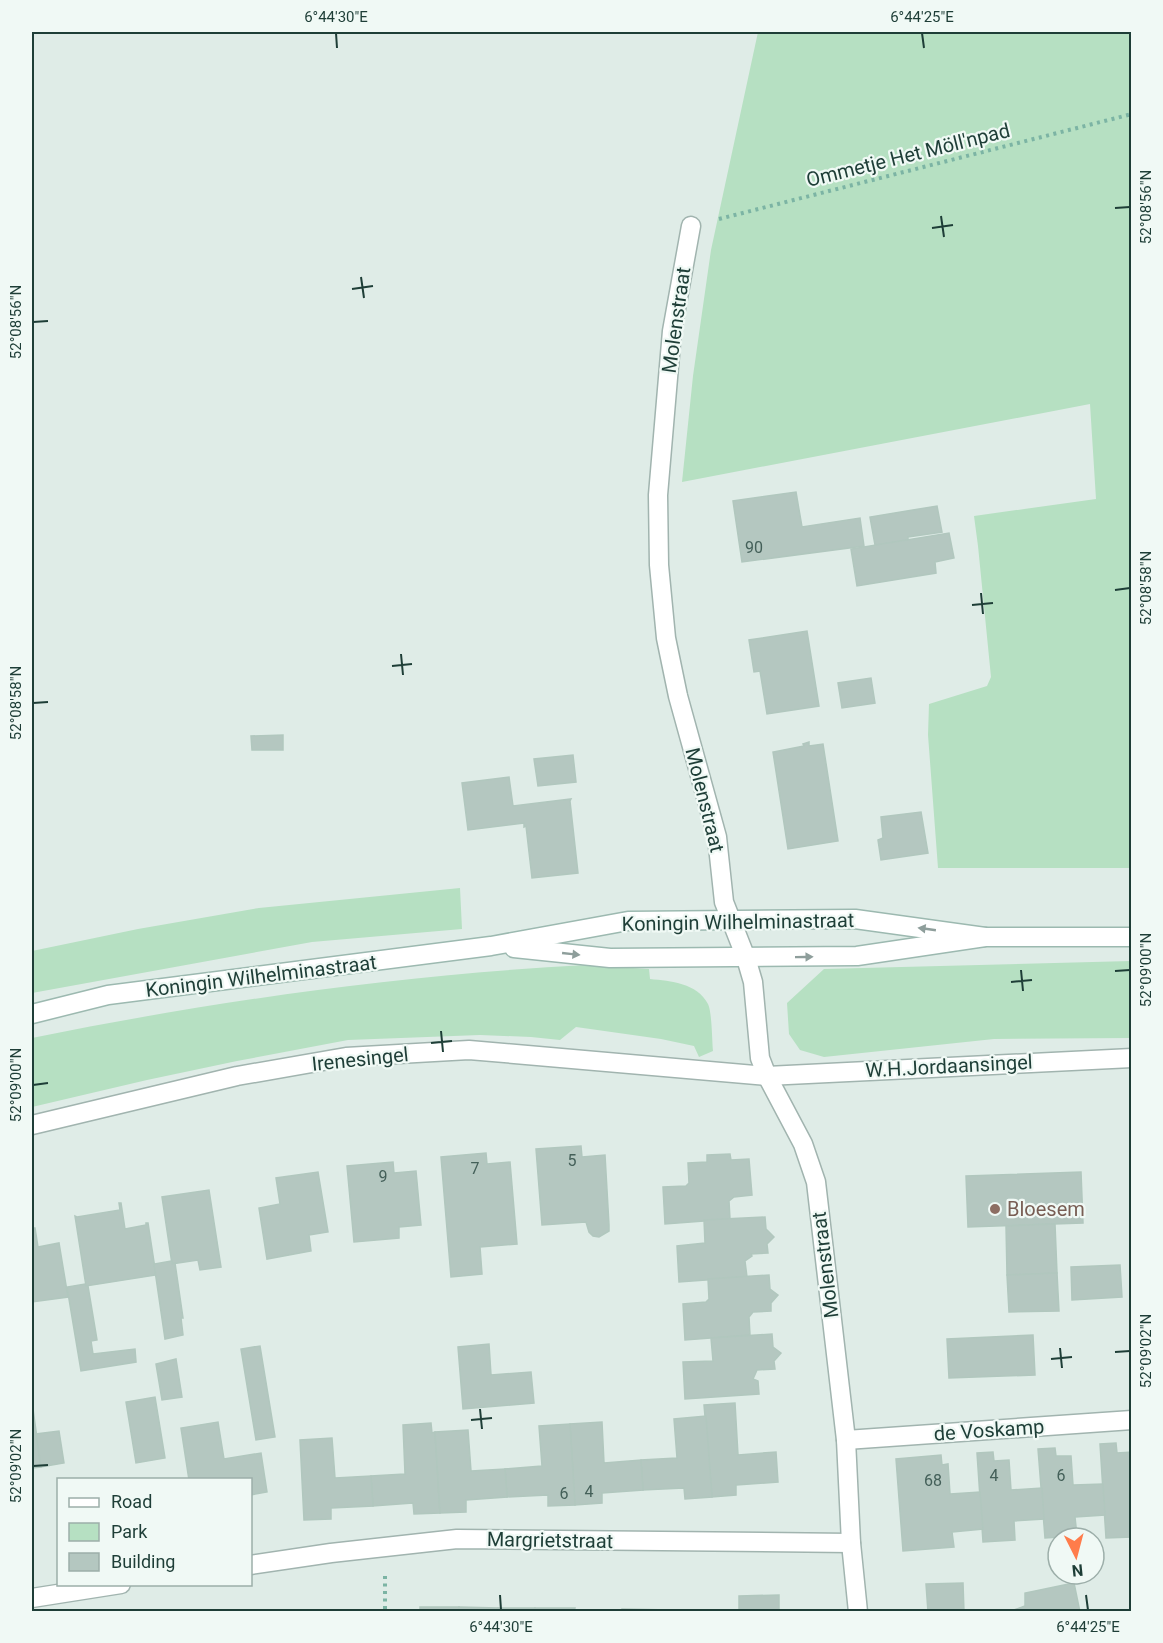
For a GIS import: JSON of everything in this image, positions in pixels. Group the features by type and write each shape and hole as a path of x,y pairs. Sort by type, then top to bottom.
{"street":[{"name":"Molenstraat","path":"691,226 672,331 658,495 659,565 666,638 678,696 717,837 724,902 753,982 760,1058 803,1144 816,1182 846,1440 851,1543 858,1611"},
{"name":"Koningin Wilhelminastraat","path":"32,1014 108,995 491,946 628,921 855,919 985,937 1131,937"},
{"name":"Koningin Wilhelminastraat","path":"491,946 610,958 857,956 985,937"},
{"name":"Irenesingel","path":"32,1125 237,1076 358,1056 469,1050 767,1076"},
{"name":"W.H.Jordaansingel","path":"767,1076 1131,1058"},
{"name":"de Voskamp","path":"846,1440 1131,1420"},
{"name":"Margrietstraat","path":"252,1565 457,1539 851,1543"},
{"path":"32,1598 108,1586"}],"path":[{"name":"Ommetje Het Möll'npad","path":"691,226 1131,114"}],"green space":[{"path":"758,32 1131,32 1131,868 938,868 928,735 929,704 987,686 991,677 974,516 1096,499 1090,404 682,482 693,376 711,250"},
{"path":"460,888 462,929 312,942 32,993 32,951 138,929 259,908"},
{"path":"1131,961 1131,1038 994,1039 824,1057 800,1050 789,1034 787,1003 824,969"},
{"path":"586,965 649,969 650,979 690,987 708,1004 713,1051 699,1057 694,1046 576,1027 560,1040 480,1035 348,1040 147,1080 32,1107 32,1038 169,1012 308,991 447,975"}],"building":[{"path":"796,492 802,527 860,518 864,546 742,562 733,501"},
{"path":"937,506 942,532 875,545 870,517"},
{"path":"949,533 954,558 935,562 936,573 857,586 851,549"},
{"path":"807,631 819,706 767,714 760,671 754,672 749,640"},
{"path":"871,678 875,703 842,708 838,683"},
{"path":"283,735 283,750 252,750 251,736"},
{"path":"809,742 809,746 823,744 838,841 788,849 773,752 804,746 803,744"},
{"path":"573,755 576,782 538,786 534,759"},
{"path":"509,777 513,806 571,799 578,873 532,878 524,823 468,830 462,783"},
{"path":"921,812 928,853 881,860 878,840 883,838 881,817"},
{"path":"581,1146 582,1157 605,1155 609,1231 599,1237 589,1232 586,1222 542,1225 536,1149"},
{"path":"486,1153 487,1164 510,1162 517,1244 480,1247 482,1274 451,1277 441,1157"},
{"path":"730,1154 731,1160 749,1159 752,1195 734,1197 729,1201 730,1219 665,1224 663,1187 686,1186 689,1183 688,1163 707,1162 707,1155"},
{"path":"393,1162 394,1173 416,1171 421,1225 399,1227 399,1238 354,1242 347,1166"},
{"path":"318,1172 328,1232 309,1235 311,1251 267,1259 259,1208 280,1204 276,1178"},
{"path":"1081,1172 1083,1223 968,1227 966,1176"},
{"path":"209,1190 221,1267 200,1270 198,1260 172,1264 162,1197"},
{"path":"119,1203 121,1203 125,1229 148,1223 156,1275 86,1286 75,1216 120,1210"},
{"path":"765,1217 766,1229 774,1237 767,1244 768,1253 751,1254 752,1256 745,1261 747,1277 679,1282 677,1246 705,1243 704,1220"},
{"path":"1055,1224 1057,1273 1007,1275 1006,1226"},
{"path":"33,1228 35,1228 38,1247 59,1243 68,1297 32,1302"},
{"path":"172,1261 172,1264 175,1263 183,1318 181,1318 183,1335 165,1339 154,1264"},
{"path":"1120,1265 1122,1297 1072,1300 1071,1267"},
{"path":"1057,1273 1059,1311 1009,1312 1007,1275"},
{"path":"769,1275 770,1289 778,1295 771,1303 771,1311 753,1312 749,1317 750,1335 685,1340 683,1304 706,1302 709,1299 708,1279"},
{"path":"85,1284 88,1286 97,1340 91,1341 93,1354 135,1349 136,1362 81,1371 67,1287"},
{"path":"772,1334 773,1347 781,1353 774,1361 775,1369 757,1370 753,1379 758,1381 759,1394 685,1399 683,1362 713,1361 711,1338"},
{"path":"1033,1335 1035,1375 949,1378 947,1339"},
{"path":"489,1344 491,1375 531,1372 534,1403 463,1409 458,1347"},
{"path":"260,1346 275,1437 256,1440 241,1349"},
{"path":"176,1359 182,1397 162,1400 156,1364"},
{"path":"155,1397 165,1458 136,1463 126,1402"},
{"path":"735,1403 738,1455 776,1452 778,1482 736,1485 736,1495 712,1497 704,1405"},
{"path":"32,1410 41,1467 32,1468"},
{"path":"706,1416 712,1497 685,1499 684,1488 643,1490 641,1460 677,1458 674,1419"},
{"path":"218,1422 224,1459 261,1453 267,1492 252,1495 252,1478 189,1478 181,1428"},
{"path":"602,1422 604,1463 641,1460 643,1490 602,1493 602,1503 575,1505 570,1424"},
{"path":"431,1423 432,1433 435,1432 440,1513 414,1514 413,1503 373,1506 371,1476 405,1474 403,1425"},
{"path":"570,1424 575,1505 548,1506 548,1495 507,1497 505,1469 542,1466 539,1426"},
{"path":"468,1430 471,1471 505,1469 507,1497 466,1500 466,1512 440,1513 435,1432"},
{"path":"59,1431 64,1463 41,1467 36,1434"},
{"path":"332,1438 335,1478 371,1476 373,1506 331,1508 331,1519 304,1520 300,1440"},
{"path":"1116,1443 1117,1453 1132,1452 1132,1537 1106,1538 1100,1444"},
{"path":"1055,1448 1056,1456 1071,1456 1073,1485 1103,1484 1105,1515 1075,1517 1076,1526 1046,1526 1045,1538 1038,1449"},
{"path":"993,1452 994,1461 1009,1460 1011,1490 1042,1488 1044,1519 1014,1521 1015,1540 983,1542 977,1453"},
{"path":"941,1455 942,1465 948,1464 950,1494 980,1492 983,1529 952,1532 954,1547 903,1551 896,1459"},
{"path":"963,1583 964,1612 928,1612 926,1584"},
{"path":"1059,1586 1075,1586 1080,1612 1008,1612 1025,1606 1025,1593"},
{"path":"779,1595 779,1612 739,1612 739,1596"},
{"path":"420,1607 459,1607 459,1612 420,1612"},
{"path":"459,1607 498,1608 498,1612 459,1612"},
{"path":"498,1608 535,1608 535,1612 498,1612"},
{"path":"535,1608 575,1608 574,1612 535,1612"},
{"path":"622,1609 669,1610 669,1612 622,1612"}],"place":[{"name":"Bloesem","path":"995,1209"}]}
